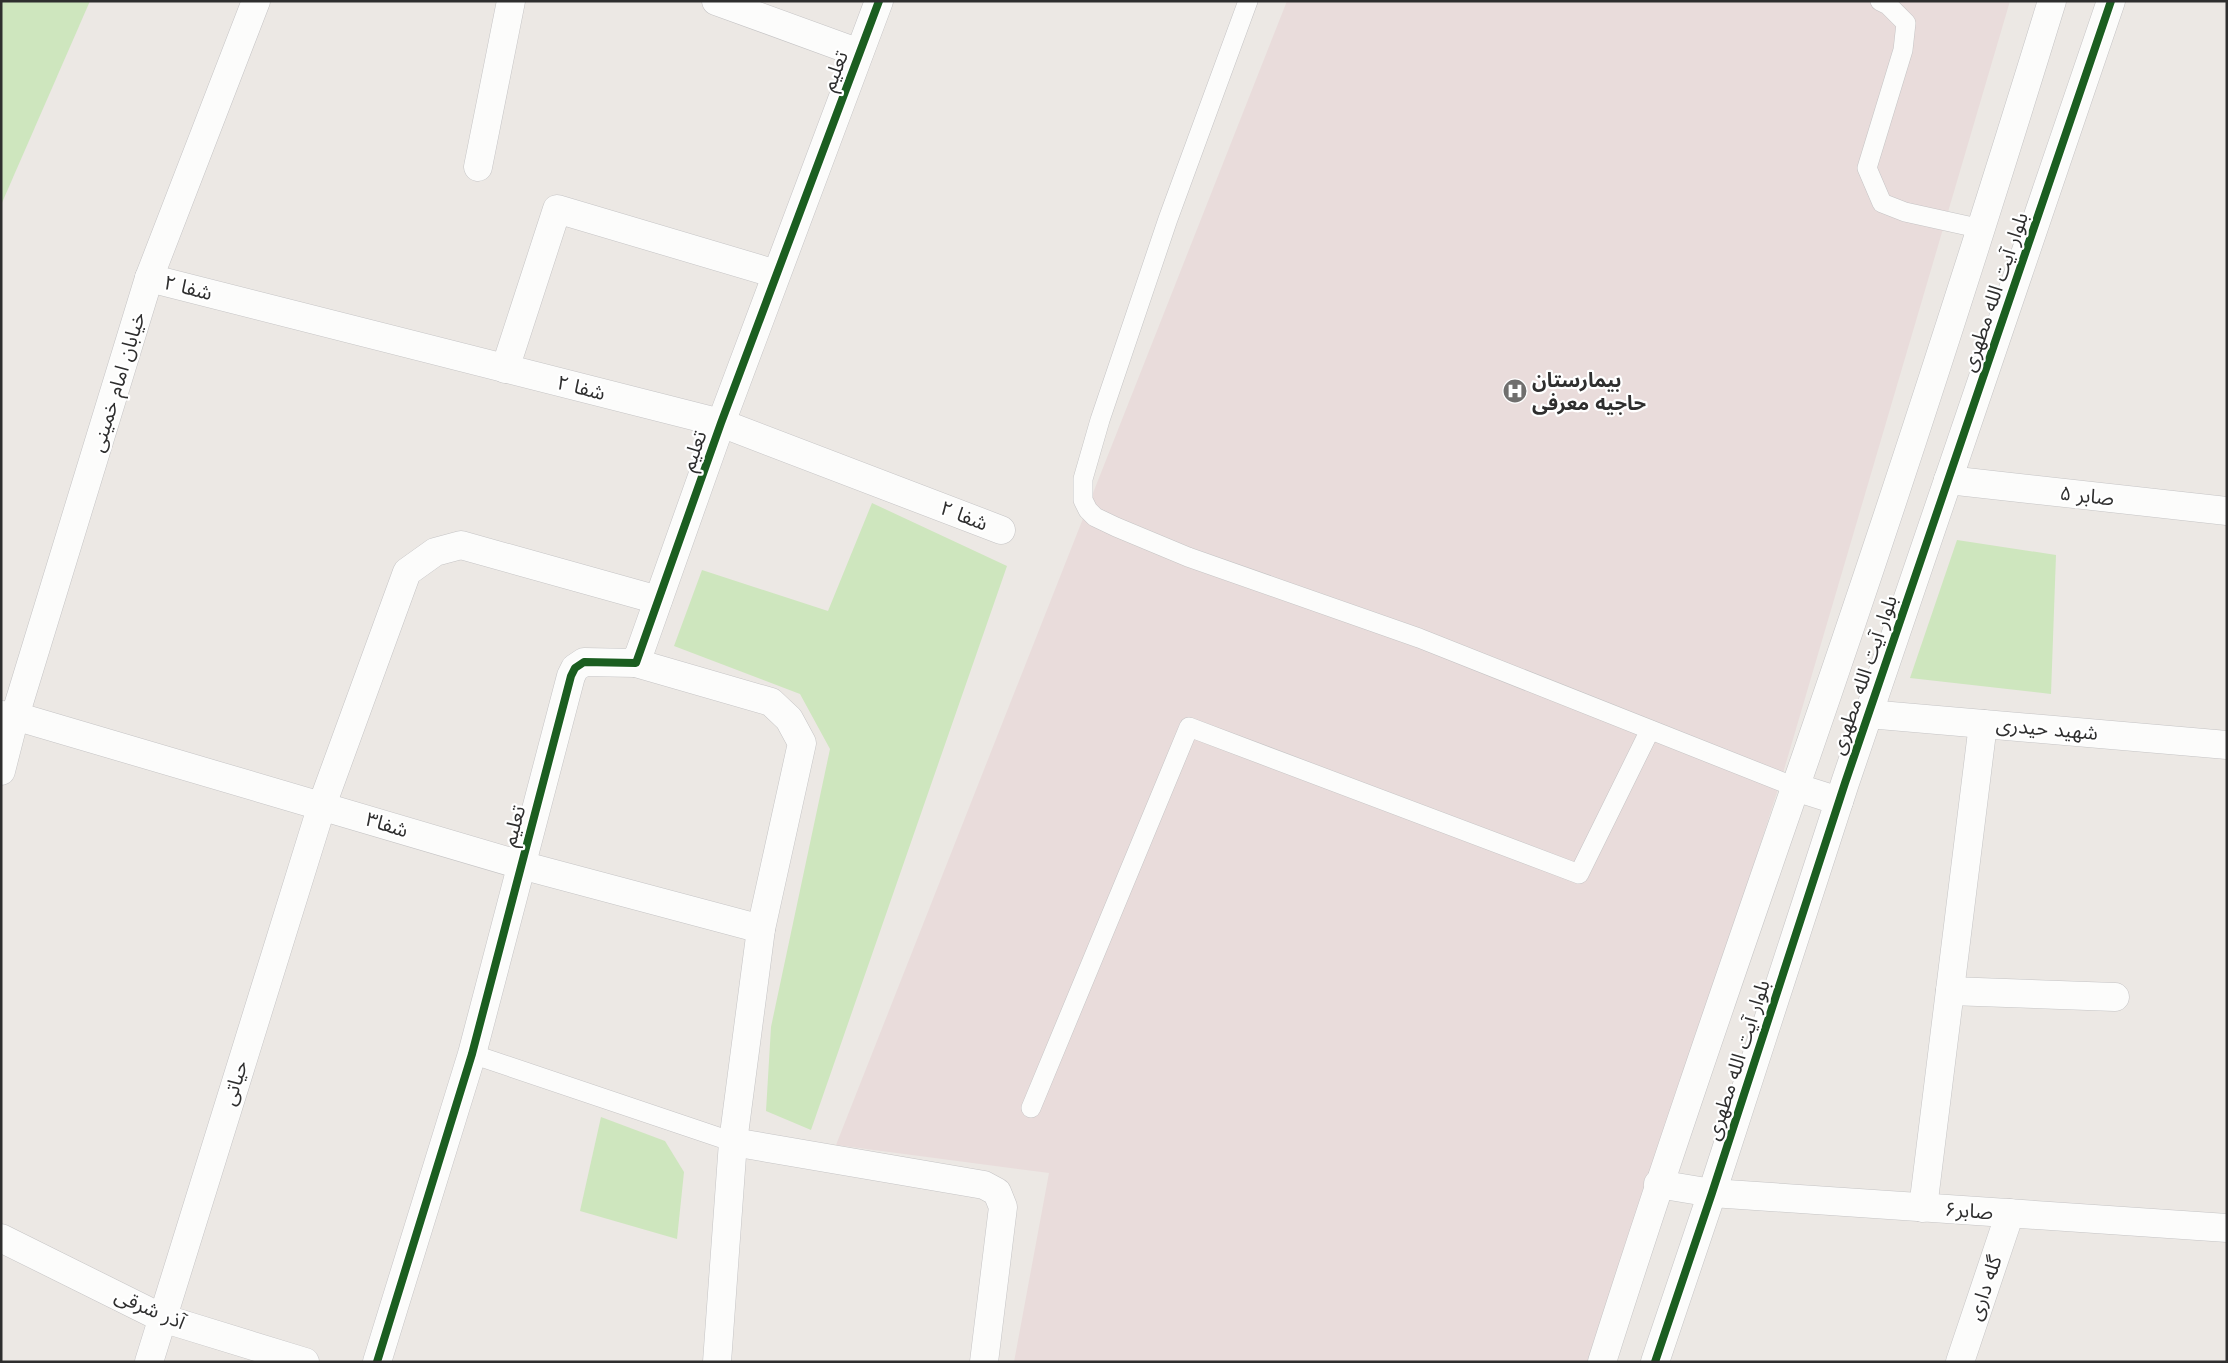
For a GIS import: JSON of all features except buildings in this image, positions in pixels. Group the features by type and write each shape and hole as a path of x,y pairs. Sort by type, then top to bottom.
{"street":[{"name":"خیابان امام خمینی","path":"1,771 8,716 149,278 256,1"},
{"path":"478,167 511,1"},
{"path":"716,1 859,53"},
{"name":"تعلیم","path":"377,1362 472,1054 571,676 575,668 584,662 636,663 721,423 879,1"},
{"name":"بلوار آیت الله مطهری","path":"1602,1362 1658,1184 1795,787 1982,229 2052,1"},
{"name":"بلوار آیت الله مطهری","path":"1655,1362 1868,714 2111,1"},
{"path":"505,369 557,209 776,274"},
{"name":"شفا ۲","path":"149,278 721,423 1001,530"},
{"name":"صابر ۵","path":"1948,480 2227,511"},
{"name":"حیاتی","path":"149,1362 322,805 407,572 435,552 461,546 658,600"},
{"path":"636,663 771,702 789,719 802,743 761,929 733,1142 717,1362"},
{"name":"شهید حیدری","path":"1868,714 2227,745"},
{"name":"شفا۳","path":"8,716 322,805 521,865 761,929"},
{"path":"1924,1208 1983,724"},
{"path":"1795,787 1839,801"},
{"path":"1950,991 2115,997"},
{"path":"733,1142 984,1185 996,1192 1002,1207 984,1362"},
{"name":"صابر۶","path":"1658,1184 1712,1193 2227,1228"},
{"name":"گله داری","path":"1960,1362 2010,1213"},
{"name":"آذر شرقی","path":"1,1238 162,1318 305,1362"}],"lane":[{"path":"1248,1 1168,219 1100,420 1083,479 1082,500 1085,505 1095,517 1188,557 1419,638 1795,787"},
{"path":"1880,1 1888,5 1906,23 1904,50 1867,168 1874,187 1882,203 1905,212 1982,229"},
{"path":"1031,1108 1189,727 1579,874 1650,730"},
{"path":"472,1054 733,1142"}],"shaded area":[{"name":"بیمارستان حاجیه معرفی","path":"1287,1 2010,1 1781,780 1661,1154 1600,1362 1014,1362 1049,1173 836,1145"}],"green space":[{"path":"1,1 90,1 1,205"},
{"path":"872,503 1007,566 811,1130 766,1111 771,1027 830,749 800,694 674,646 702,570 828,611"},
{"path":"1957,540 2056,555 2051,694 1910,678"},
{"path":"601,1117 665,1141 684,1172 677,1239 580,1211"}],"cycle path":[{"path":"377,1362 472,1054 571,676 575,668 584,662 636,663 721,423 879,1"},
{"path":"1655,1362 1845,783 2111,1"}],"place":[{"name":"بیمارستان حاجیه معرفی","path":"1515,391"}]}
